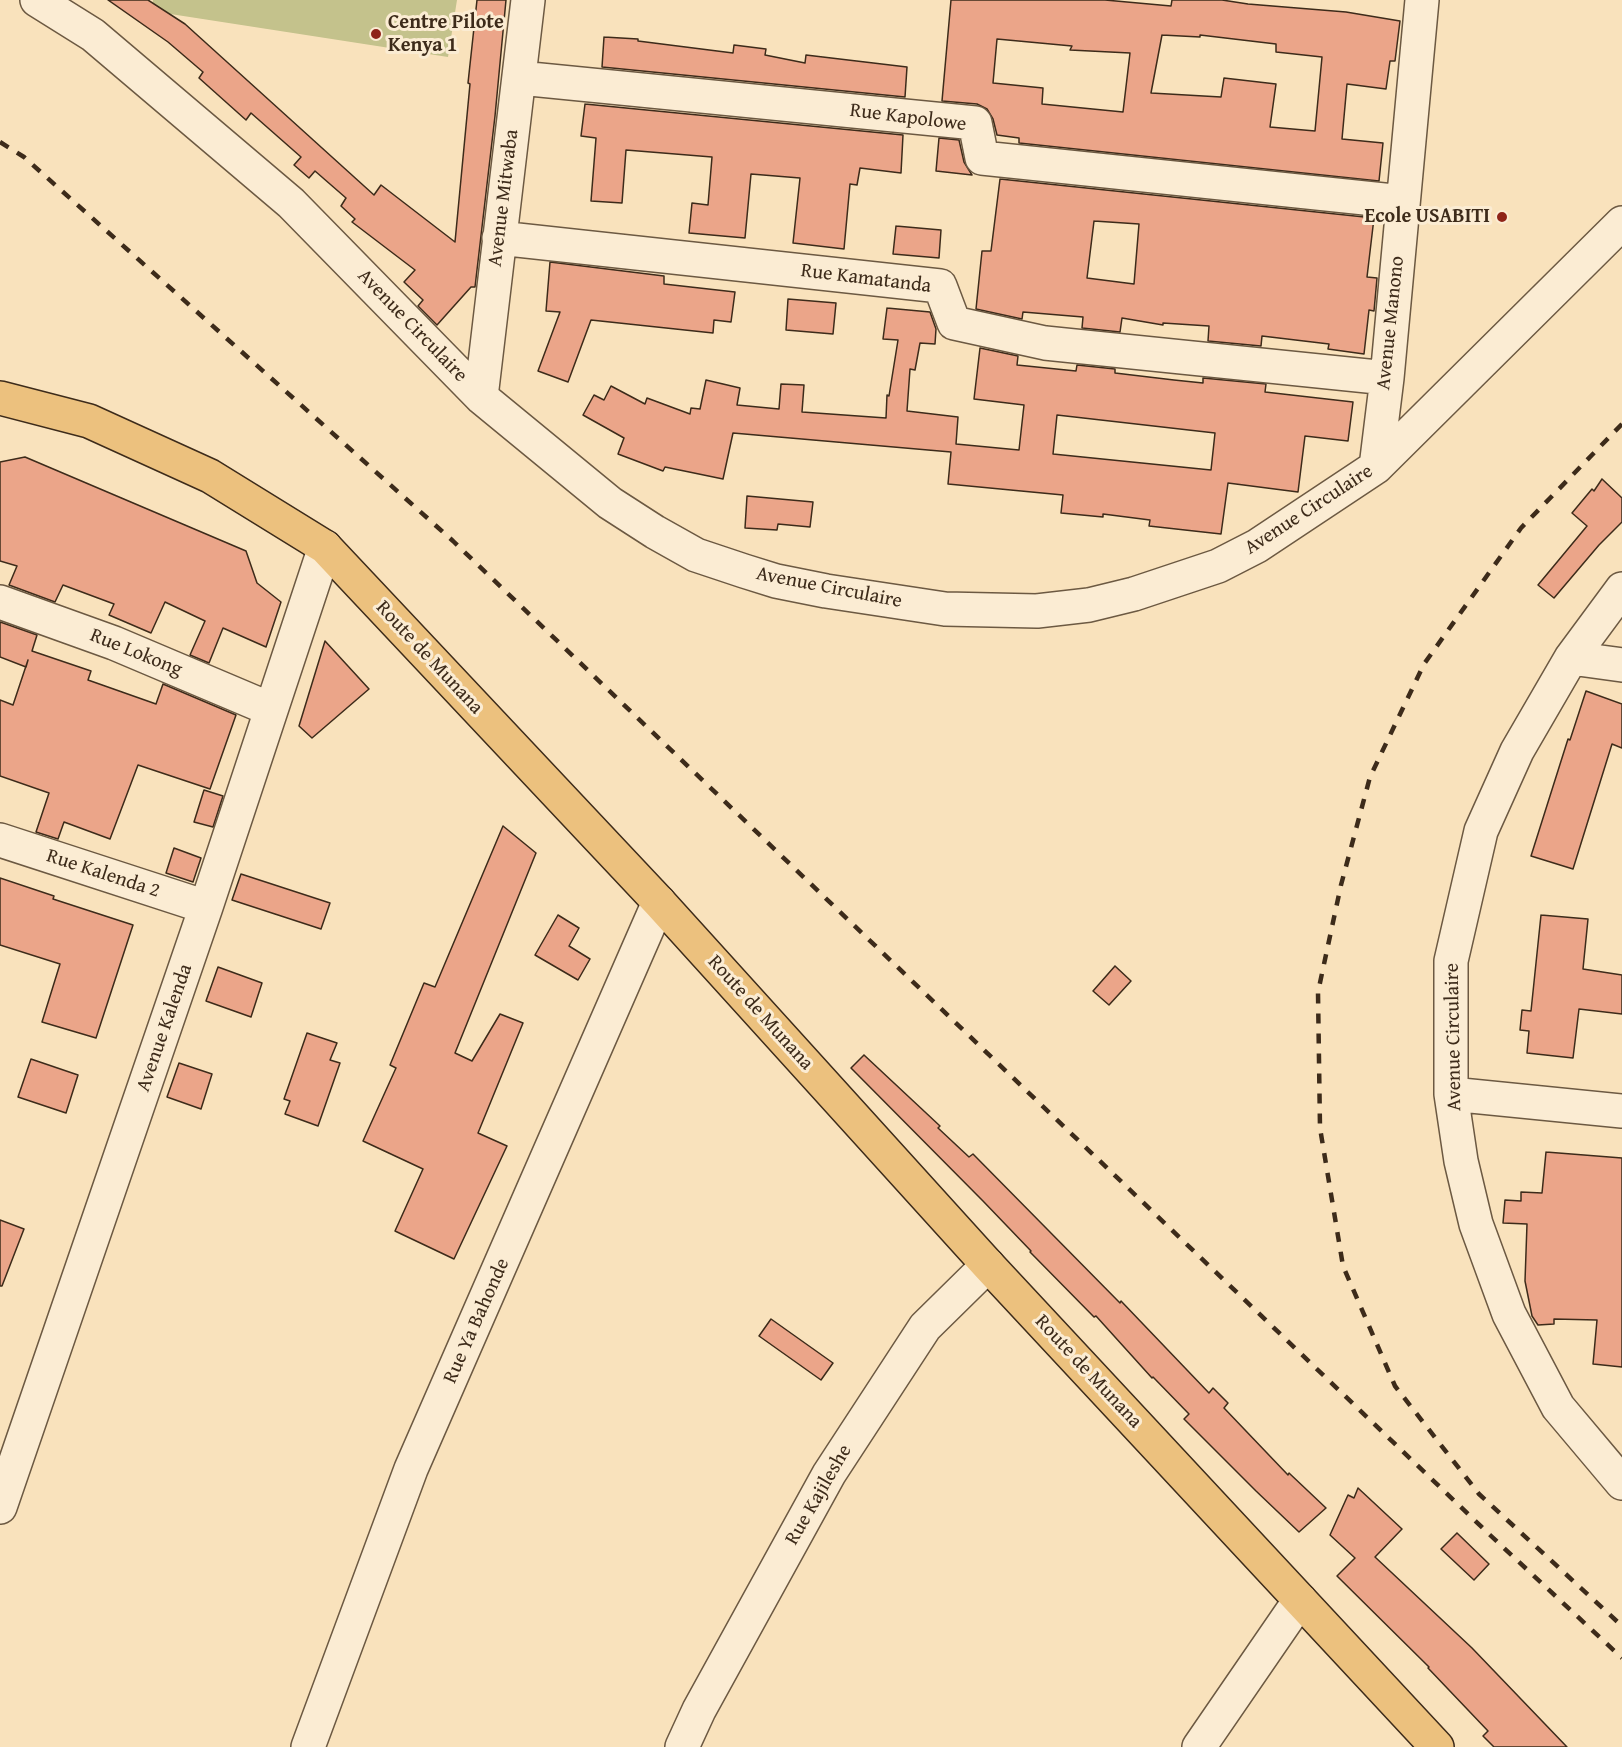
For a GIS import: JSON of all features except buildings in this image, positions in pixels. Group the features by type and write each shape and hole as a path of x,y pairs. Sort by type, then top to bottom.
{"main road":[{"name":"Route de Munana","path":"0,398 89,422 210,476 325,548 659,902 988,1265 1437,1747"}],"street":[{"name":"Avenue Circulaire","path":"37,0 93,35 291,202 481,397 610,503 696,555 776,581 945,609 1037,611 1089,604 1134,594 1218,566 1257,546 1376,467 1622,223"},
{"name":"Avenue Mitwaba","path":"481,397 528,0"},
{"name":"Avenue Manono","path":"1376,467 1387,378 1422,0"},
{"name":"Rue Kapolowe","path":"530,79 975,123 982,158 1403,202"},
{"name":"Rue Kamatanda","path":"499,238 940,286 954,324 1045,343 1387,378"},
{"name":"Avenue Kalenda","path":"0,1508 206,907 325,548"},
{"name":"Avenue Circulaire","path":"1622,589 1571,658 1517,751 1481,831 1451,961 1451,1094 1461,1161 1476,1224 1509,1314 1558,1407 1622,1483"},
{"name":"Rue Lokong","path":"0,602 114,643 270,709"},
{"path":"1571,658 1622,665"},
{"name":"Rue Kalenda 2","path":"0,840 206,907"},
{"name":"Rue Ya Bahonde","path":"308,1747 411,1469 659,902"},
{"path":"1451,1094 1622,1111"},
{"name":"Rue Kajileshe","path":"682,1747 699,1710 829,1474 925,1327 988,1265"},
{"path":"1199,1747 1299,1600"}],"shaded area":[{"name":"Centre Pilote Kenya 1","path":"153,0 457,0 448,57 151,11"}],"railway":[{"path":"0,142 24,157 453,541 1490,1535 1622,1658"},
{"path":"1622,424 1521,528 1424,664 1370,777 1341,885 1318,992 1320,1128 1343,1266 1395,1386 1479,1494 1622,1626"}],"place":[{"name":"Centre Pilote Kenya 1","path":"376,34"},
{"name":"Ecole USABITI","path":"1502,217"}]}
